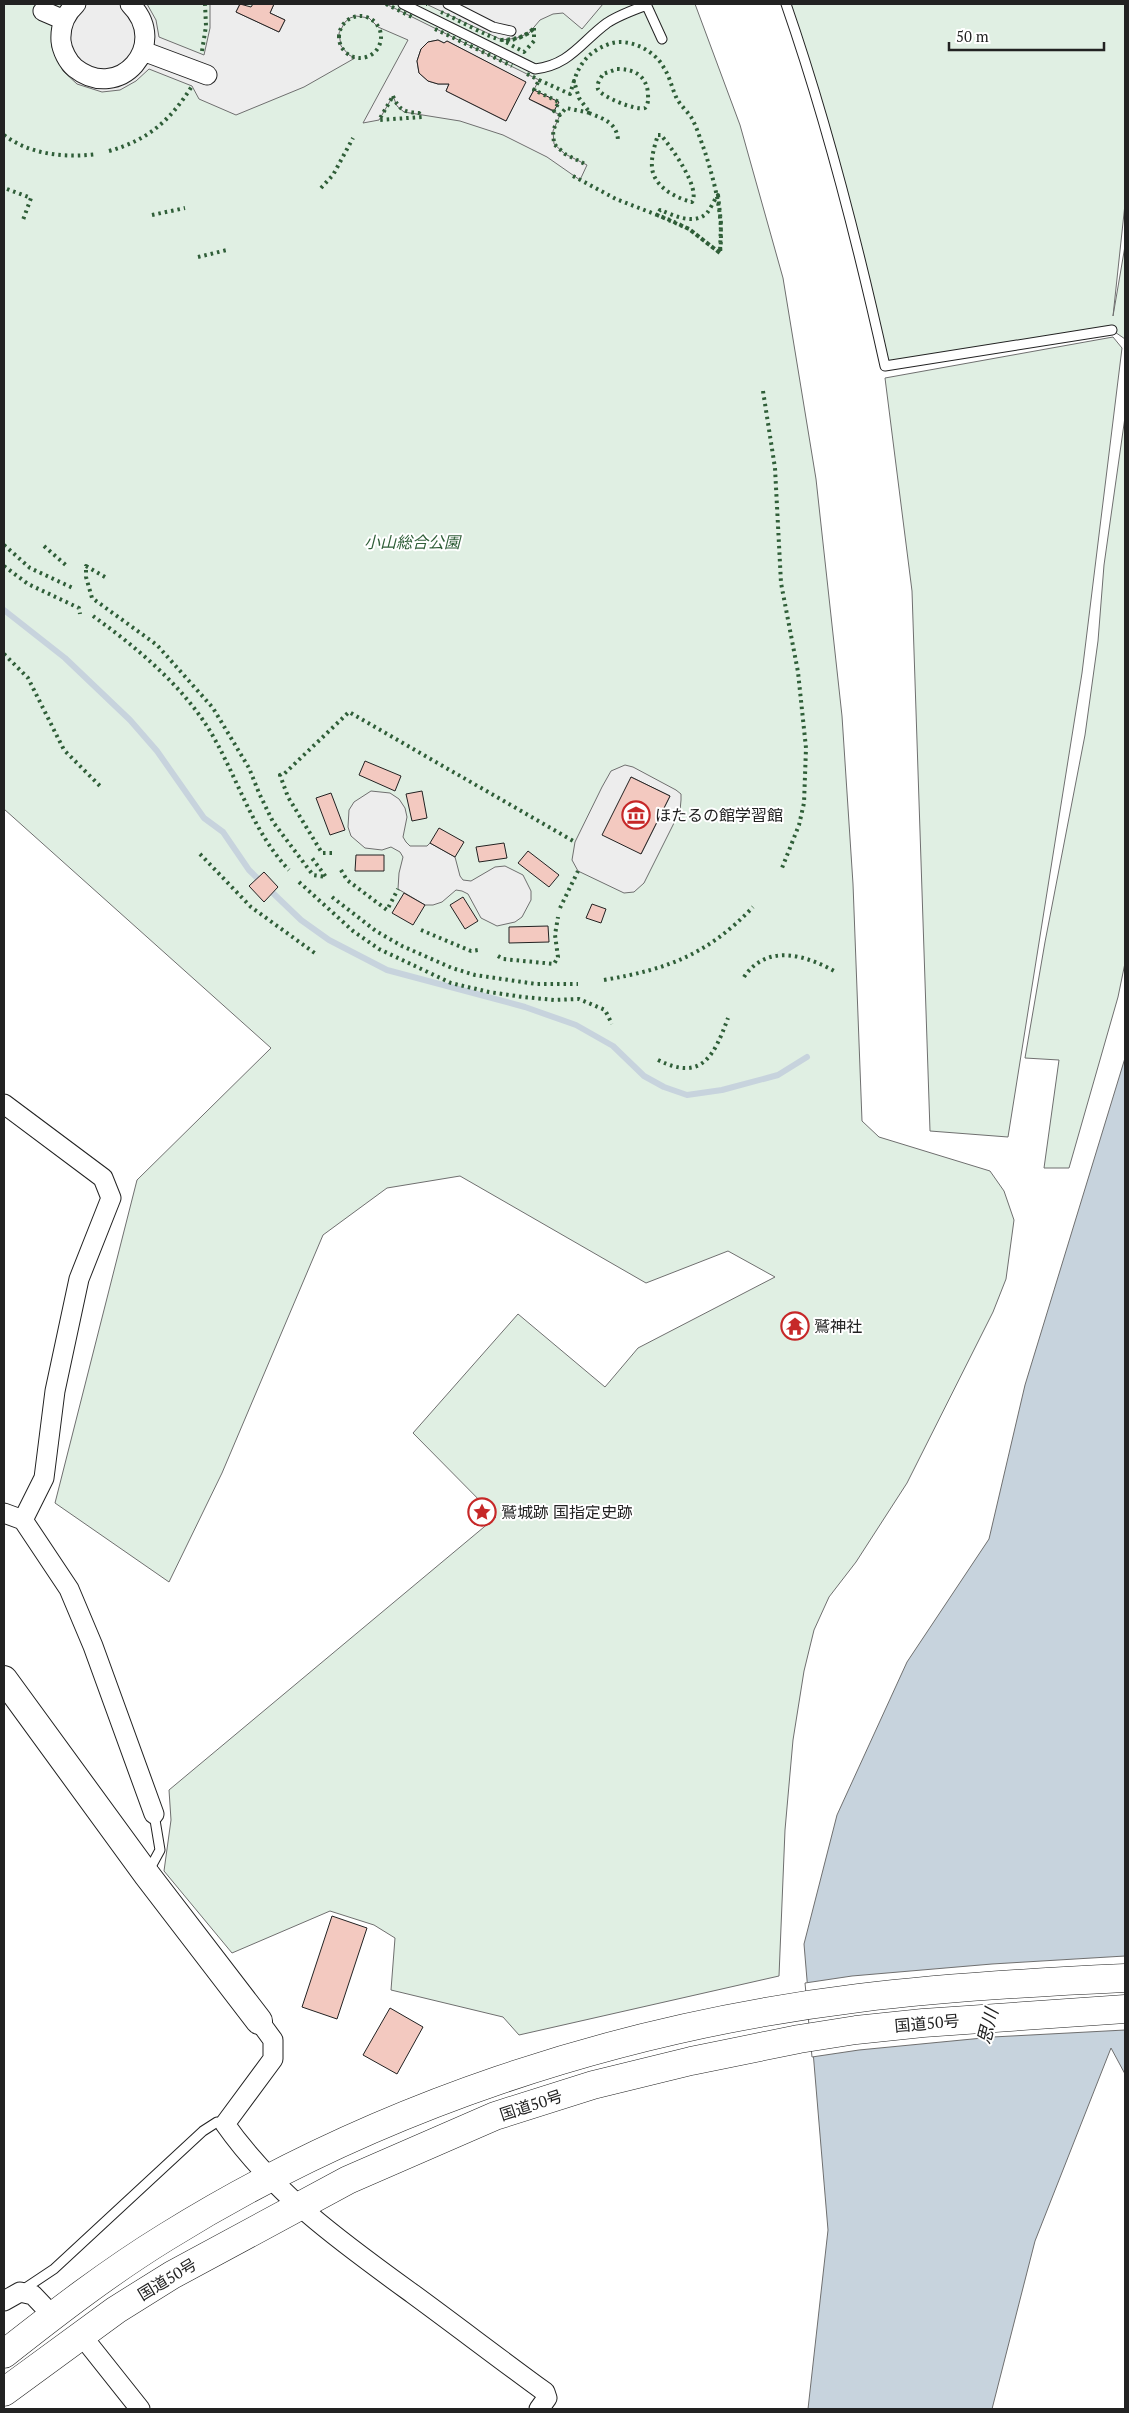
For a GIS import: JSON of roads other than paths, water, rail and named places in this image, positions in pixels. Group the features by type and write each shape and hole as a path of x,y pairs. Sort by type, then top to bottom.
{"highway":[{"name":"国道50号","path":"4,2354 53,2316 164,2237 269,2177 406,2114 446,2098 586,2052 734,2018 856,1998 921,1991 1125,1978"},
{"name":"国道50号","path":"4,2392 116,2310 172,2275 348,2180 495,2116 593,2085 740,2050 856,2030 923,2023 1125,2009"},
{"path":"4,2409 60,2351"}],"street":[{"path":"76,4 64,20 61,44 72,66 82,74 99,78 118,76 133,66 143,51 146,38 144,25 139,13 130,4"},
{"path":"43,11 64,20"},
{"path":"143,51 207,75"},
{"path":"4,1104 103,1178 111,1198 79,1279 55,1391 44,1478 22,1520"},
{"path":"4,1513 22,1520 69,1589 93,1646 154,1814"},
{"path":"4,1679 147,1875 274,2040 273,2058 225,2124 239,2144 269,2177 330,2234 545,2392 547,2398 539,2409"},
{"path":"4,2301 20,2292 33,2295 53,2316"},
{"path":"82,2336 140,2409"}],"lane":[{"path":"403,4 535,69 551,67 562,62 608,23 647,4 662,39"},
{"path":"448,4 493,26 510,31"},
{"path":"786,4 808,69 836,168 869,294 885,366 1112,330"},
{"path":"147,1875 160,1850 154,1814"},
{"path":"20,2292 54,2269 203,2131 217,2122 225,2124"}],"water":[{"name":"思川","path":"1125,1058 1125,2074 1111,2048 1035,2241 992,2409 808,2409 828,2230 804,1944 837,1815 907,1662 989,1539 1025,1385"}],"waterway":[{"path":"4,610 65,658 130,720 157,751 204,818 223,832 249,870 301,920 329,940 387,970 525,1007 576,1025 613,1046 644,1076 664,1087 687,1095 722,1090 778,1075 807,1057"}],"place":[{"name":"ほたるの館学習館","path":"636,815"},
{"name":"鷲神社","path":"795,1326"},
{"name":"鷲城跡 国指定史跡","path":"482,1512"}],"park label":[{"name":"小山総合公園","path":"412,542"}]}
